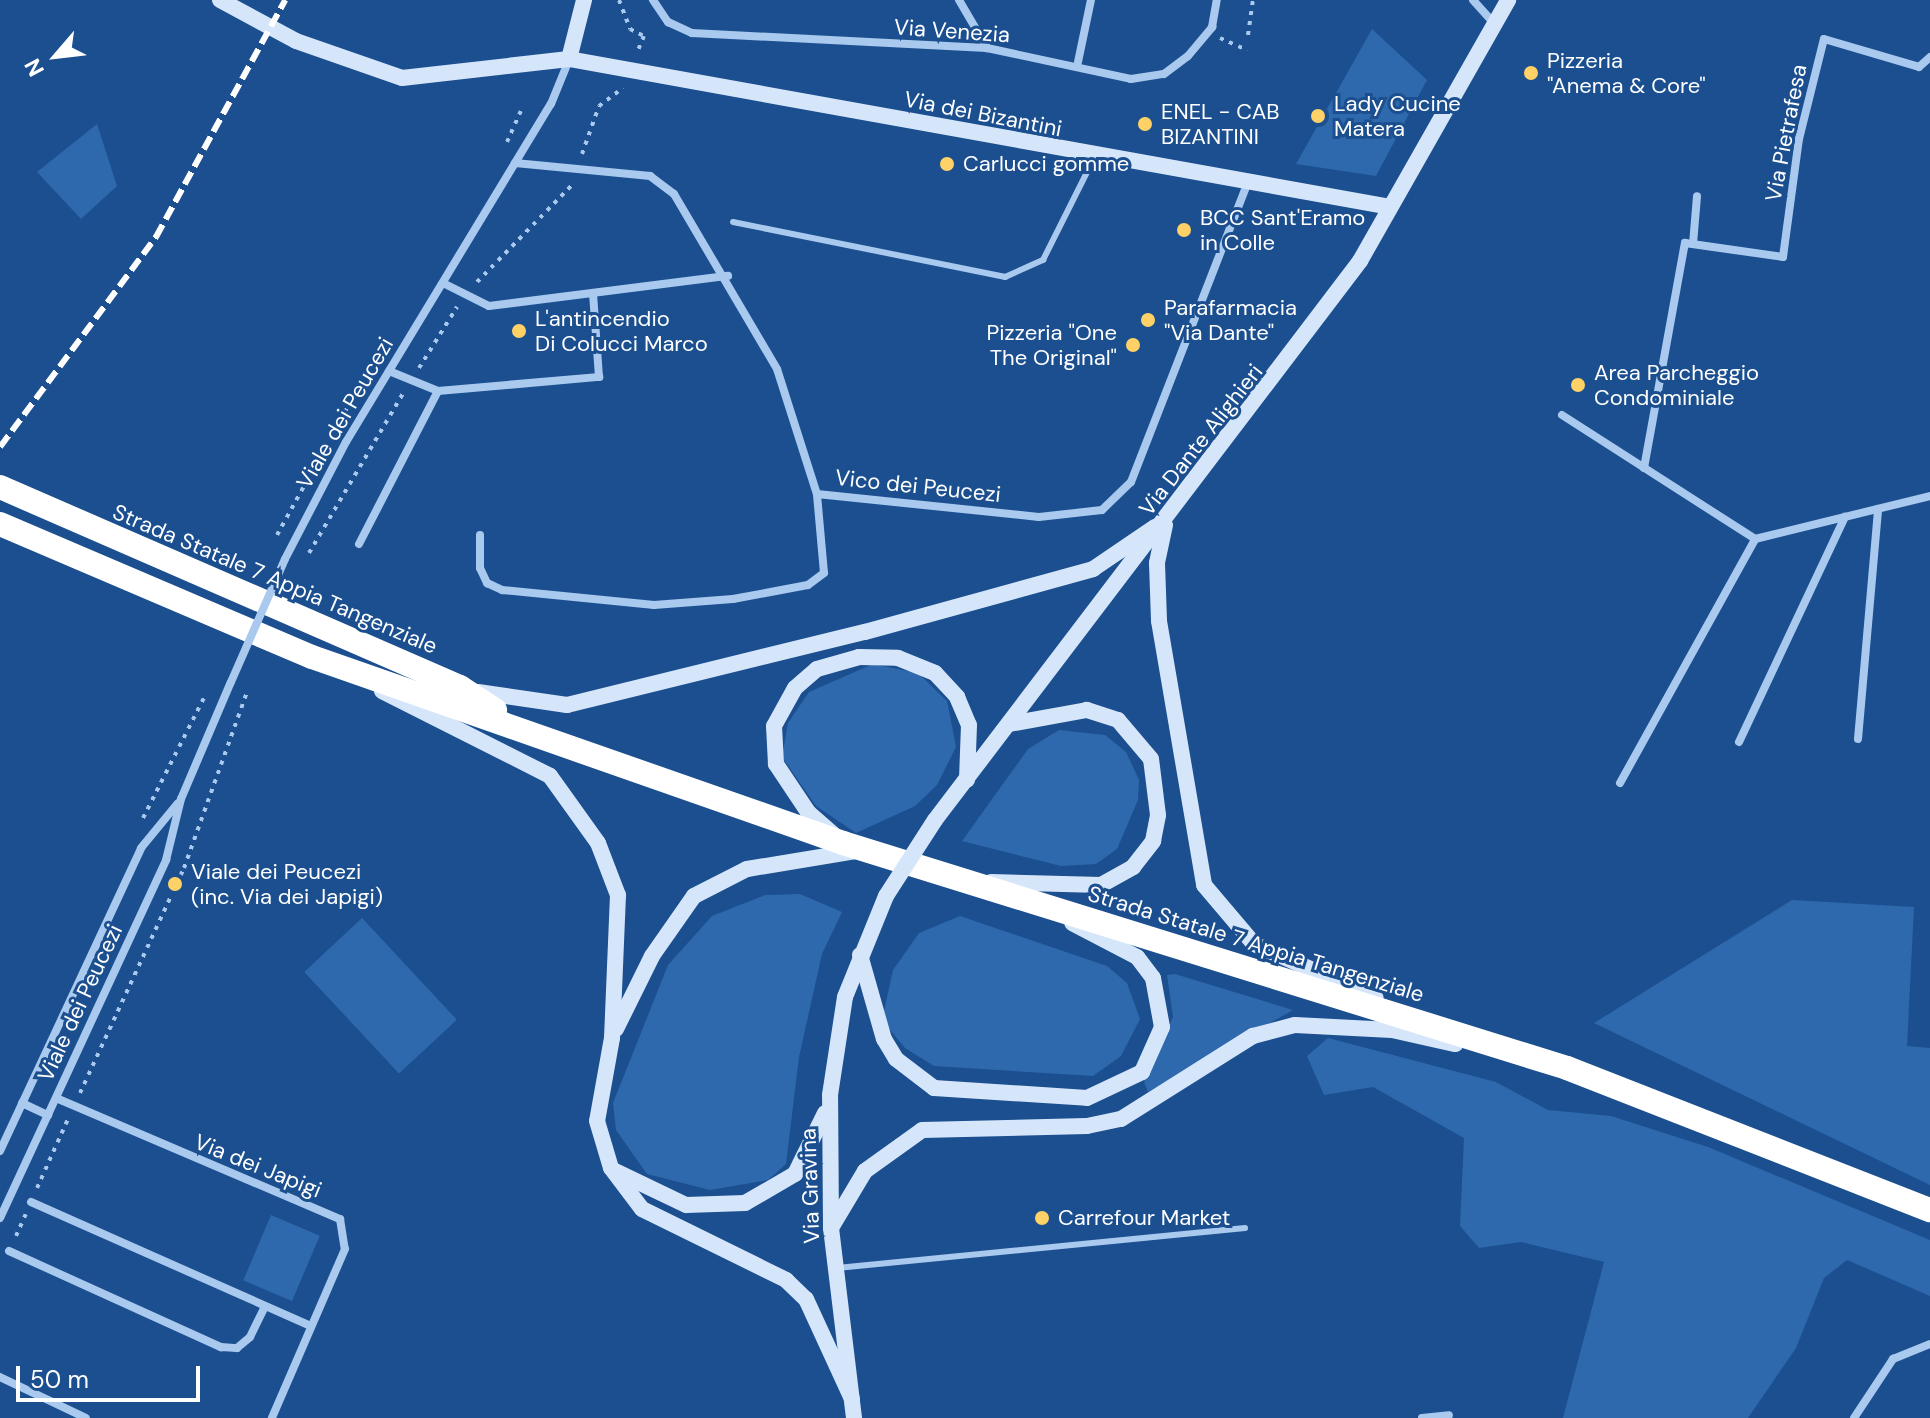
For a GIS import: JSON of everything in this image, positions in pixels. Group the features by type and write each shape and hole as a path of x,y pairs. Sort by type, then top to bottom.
{"highway":[{"name":"Strada Statale 7 Appia Tangenziale","path":"0,487 460,687 523,729"},
{"name":"Strada Statale 7 Appia Tangenziale","path":"0,524 312,657 855,847 1567,1068"},
{"path":"1567,1068 1930,1210"}],"main road":[{"name":"Via dei Bizantini","path":"220,0 296,41 402,78 569,59 1094,158 1249,181 1390,207"},
{"path":"569,59 584,0"},
{"name":"Via Dante Alighieri","path":"886,896 935,820 1287,365 1390,207 1508,0"},
{"path":"460,687 517,702 567,705 1093,569 1167,519"},
{"path":"1167,519 1157,563 1159,621 1204,885 1254,944 1454,1032"},
{"path":"312,657 550,776 598,843 618,895 612,1038 597,1121 611,1168 642,1209 786,1280 806,1299 852,1399"},
{"path":"855,847 808,812 776,764 774,726 795,688 817,669 872,657 935,673 957,697 969,725 967,780"},
{"path":"967,882 1101,885 1133,867 1153,841 1159,787 1151,759 1118,720 1087,710 1009,724"},
{"path":"612,1038 652,956 694,896 747,869 855,847"},
{"name":"Via Gravina","path":"854,1418 831,1228 830,1095 845,997 886,896"},
{"path":"860,955 884,1039 896,1059 934,1088 1087,1098 1115,1089 1157,1051 1162,1027 1153,978 1137,957 1042,907"},
{"path":"831,1228 865,1171 922,1130 1121,1119 1253,1036 1295,1025 1392,1030 1567,1068"},
{"path":"611,1168 686,1205 745,1203 795,1174 815,1143 830,1095"}],"street":[{"name":"Via Venezia","path":"653,0 668,22 692,33 987,48 1078,62 1131,79 1164,74 1207,33 1217,0"},
{"path":"959,0 987,48"},
{"path":"1078,62 1091,0"},
{"path":"1473,0 1494,24"},
{"name":"Via Pietrafesa","path":"1693,244 1783,257 1799,139 1824,39 1919,67 1930,57"},
{"name":"Viale dei Peucezi","path":"0,1218 166,860 181,799 285,559 389,371 515,163 569,59"},
{"name":"Vico dei Peucezi","path":"515,163 650,176 674,194 728,276 777,369 817,494 1039,517 1102,510 1120,498 1249,181"},
{"path":"1644,468 1685,243 1693,244 1697,196"},
{"path":"443,283 489,306 728,276"},
{"path":"389,371 438,391 599,377 593,293"},
{"path":"359,544 438,391"},
{"path":"1562,415 1755,539 1930,496"},
{"path":"480,535 480,568 487,583 502,590 654,605 733,599 808,585 824,573 817,494"},
{"path":"1858,739 1878,509"},
{"path":"1739,742 1845,517"},
{"path":"1620,783 1755,539"},
{"name":"Viale dei Peucezi","path":"0,1151 141,848 181,799"},
{"name":"Via dei Japigi","path":"56,1098 340,1219 345,1249 273,1418"},
{"path":"22,1103 48,1115"},
{"path":"31,1202 311,1326"},
{"path":"9,1251 221,1347 244,1342 265,1306"},
{"path":"1854,1418 1893,1359 1930,1344"},
{"path":"0,1377 86,1418"},
{"path":"1422,1418 1449,1415"}],"lane":[{"path":"733,222 1005,277 1043,260 1094,158"},
{"path":"837,1268 1245,1228"}],"path":[{"path":"1248,35 1253,0"},
{"path":"1207,33 1247,50"},
{"path":"316,542 450,319"},
{"path":"9,1251 184,868 247,691"}],"shaded area":[{"path":"1372,29 1427,80 1376,176 1296,164"},
{"path":"97,124 117,186 81,219 37,172"},
{"path":"873,664 918,673 947,701 956,747 937,785 915,806 856,833 816,806 782,757 788,723 809,692"},
{"path":"1059,730 1105,735 1126,752 1139,780 1138,800 1117,849 1096,864 1061,866 962,841 1028,749"},
{"path":"800,894 842,912 822,954 799,1057 786,1164 768,1180 710,1190 647,1174 616,1130 613,1103 668,965 712,916 765,895"},
{"path":"1792,900 1914,907 1907,1046 1930,1048 1930,1185 1594,1023"},
{"path":"960,916 1107,966 1127,983 1140,1019 1121,1056 1093,1076 934,1066 905,1048 882,1020 893,970 919,933"},
{"path":"362,918 457,1020 399,1074 304,972"},
{"path":"1175,974 1293,1010 1148,1092 1144,1082 1173,1017 1167,975"},
{"path":"1328,1038 1496,1082 1548,1110 1611,1116 1708,1147 1930,1240 1930,1296 1847,1260 1824,1278 1796,1348 1748,1418 1563,1418 1604,1262 1521,1242 1479,1248 1460,1226 1464,1138 1373,1087 1324,1095 1307,1056"},
{"path":"271,1215 320,1236 292,1301 243,1280"}],"railway":[{"path":"0,447 156,237 285,0"}],"place":[{"name":"Pizzeria \"Anema & Core\"","path":"1531,73"},
{"name":"Lady Cucine Matera","path":"1318,116"},
{"name":"ENEL - CAB BIZANTINI","path":"1145,124"},
{"name":"Carlucci gomme","path":"947,164"},
{"name":"BCC Sant'Eramo in Colle","path":"1184,230"},
{"name":"Parafarmacia \"Via Dante\"","path":"1148,320"},
{"name":"L'antincendio Di Colucci Marco","path":"519,331"},
{"name":"Pizzeria \"One The Original\"","path":"1133,345"},
{"name":"Area Parcheggio Condominiale","path":"1578,385"},
{"name":"Viale dei Peucezi (inc. Via dei Japigi)","path":"175,884"},
{"name":"Carrefour Market","path":"1042,1218"}]}
